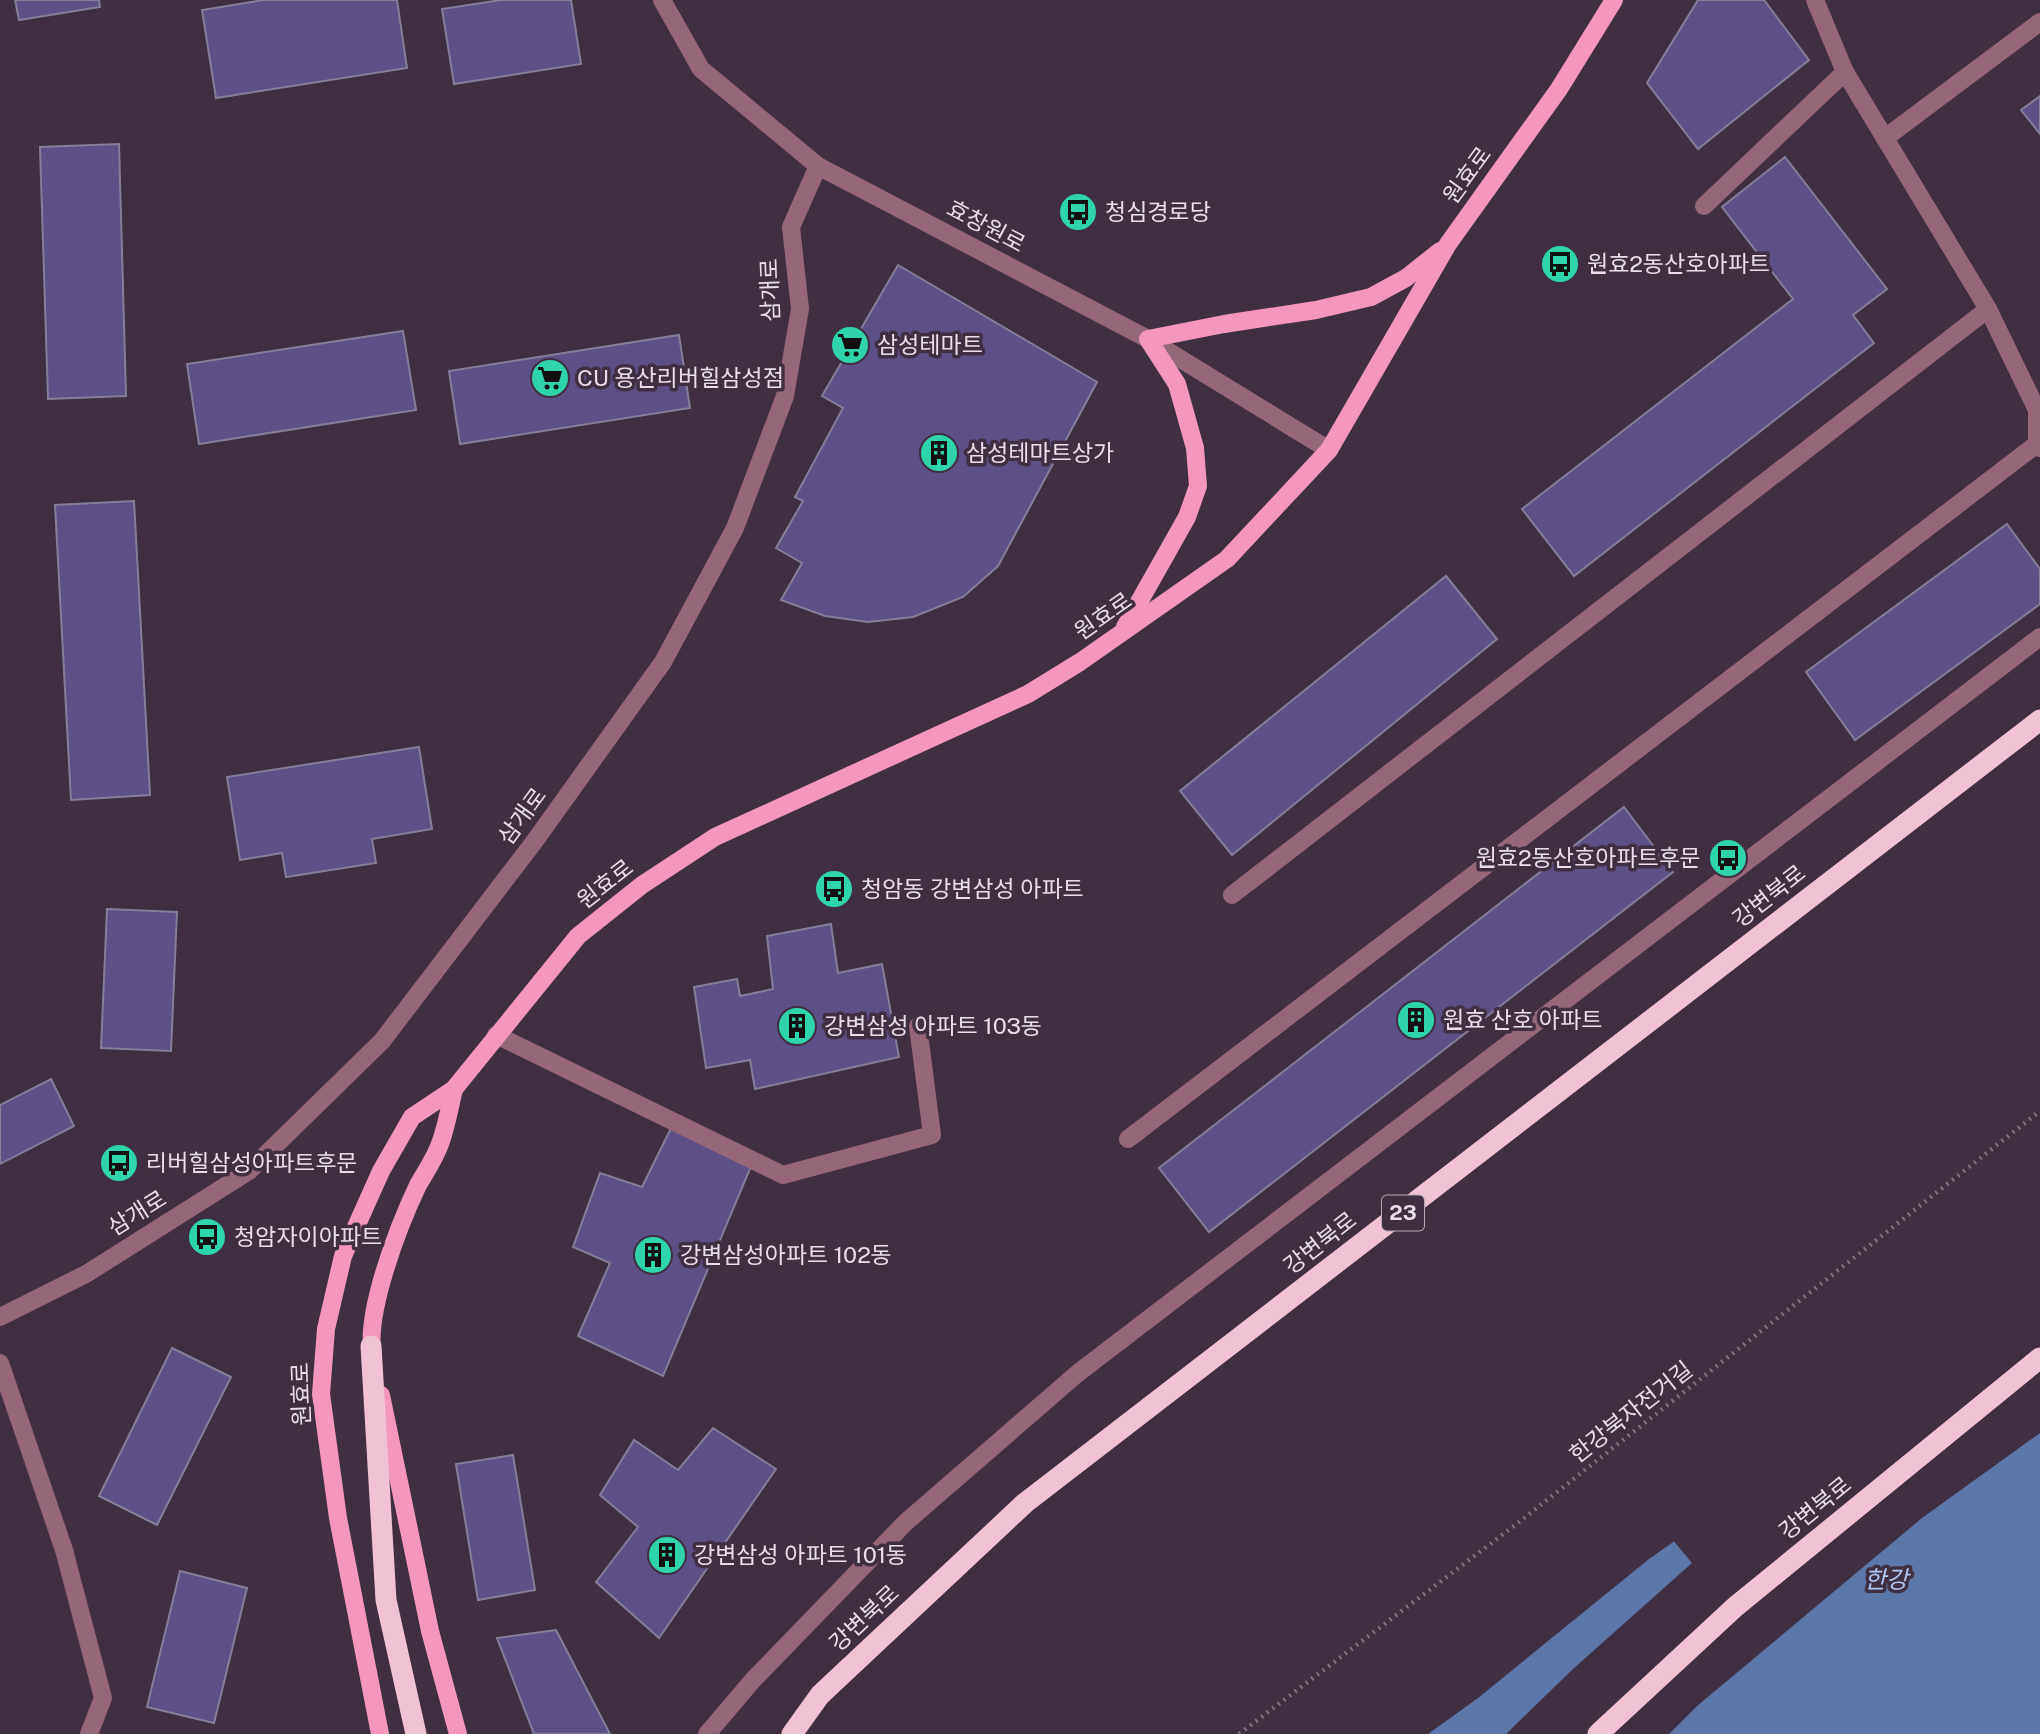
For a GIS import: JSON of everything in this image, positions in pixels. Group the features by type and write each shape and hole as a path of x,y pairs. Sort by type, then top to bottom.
{"highway":[{"name":"강변북로","path":"792,1734 820,1695 1025,1503 2040,720"},
{"path":"371,1346 386,1600 416,1734"},
{"name":"강변북로","path":"1598,1734 1735,1607 2040,1358"}],"main road":[{"name":"원효로","path":"380,1734 338,1518 321,1394 326,1329 343,1256 381,1171 412,1117 454,1089 578,936 642,885 715,837 1028,694 1227,558 1329,450 1448,244 1559,89 1614,0"},
{"path":"1122,632 1187,517 1198,486 1195,448 1177,384 1148,339 1316,310 1371,297 1406,278 1448,244"},
{"name":"원효로","path":"454,1089 440,1143 394,1242 380,1290 371,1346 430,1631 458,1734"}],"street":[{"name":"효창원로","path":"662,0 701,69 818,166 1148,339 1329,450"},
{"path":"1128,1139 2039,446 2038,409 1988,309 1845,72 1815,0"},
{"path":"1885,138 2040,22"},
{"path":"1704,206 1845,72"},
{"name":"삼개로","path":"0,1317 86,1274 249,1171 382,1041 534,842 655,674 735,528 785,396 800,309 791,226 818,166"},
{"path":"1232,895 1988,309"},
{"path":"707,1734 753,1680 906,1522 1078,1373 2040,637"},
{"path":"496,1035 783,1175 932,1135 918,1026"},
{"path":"0,1363 64,1550 103,1698 89,1734"}],"path":[{"name":"한강북자전거길","path":"1239,1734 1514,1526 2040,1111"}],"water":[{"name":"한강","path":"2040,1271 2040,1734 1428,1734 1478,1698 1649,1559 1885,1394"}],"pier":[{"path":"2040,1267 2040,1433 1922,1518 1697,1706 1669,1734 1506,1734 1573,1669 1692,1563 1672,1539 1883,1392"}],"building":[{"path":"15,0 99,0 100,7 19,20"},
{"path":"263,0 397,0 407,68 216,98 202,10"},
{"path":"501,0 571,0 581,64 454,84 442,9"},
{"path":"1698,0 1764,0 1809,60 1698,149 1647,83"},
{"path":"2040,96 2040,134 2021,110"},
{"path":"119,144 126,396 48,399 40,147"},
{"path":"1785,157 1887,289 1853,315 1874,343 1574,576 1522,509 1793,299 1722,207"},
{"name":"삼성테마트상가","path":"898,265 1097,382 998,566 963,597 913,617 868,622 825,616 781,600 802,563 776,548 803,501 795,497 843,408 822,396"},
{"path":"403,331 416,410 199,444 187,364"},
{"path":"679,335 690,408 460,444 449,371"},
{"path":"134,501 150,795 71,800 55,505"},
{"path":"2007,524 2040,569 2040,604 1855,740 1806,672"},
{"path":"1446,576 1497,639 1232,855 1180,791"},
{"path":"419,747 432,829 372,839 376,863 286,877 282,853 240,860 227,777"},
{"name":"원효 산호 아파트","path":"1624,807 1673,872 1209,1232 1159,1168"},
{"path":"107,909 177,912 171,1051 101,1048"},
{"name":"강변삼성 아파트 103동","path":"831,924 838,973 882,964 899,1057 755,1089 750,1060 706,1068 694,987 737,979 740,996 773,989 767,936"},
{"path":"51,1079 74,1126 0,1164 0,1105"},
{"name":"강변삼성아파트 102동","path":"674,1122 752,1164 663,1376 578,1336 610,1263 573,1247 600,1173 642,1187"},
{"path":"172,1348 231,1377 157,1525 99,1496"},
{"name":"강변삼성 아파트 101동","path":"713,1428 776,1469 659,1638 596,1582 638,1527 600,1495 634,1440 678,1470"},
{"path":"513,1455 535,1590 478,1600 456,1464"},
{"path":"180,1571 247,1588 214,1723 147,1707"},
{"path":"556,1630 610,1734 534,1734 497,1638"}],"place":[{"name":"청심경로당","path":"1078,212"},
{"name":"원효2동산호아파트","path":"1560,264"},
{"name":"삼성테마트","path":"850,345"},
{"name":"CU 용산리버힐삼성점","path":"550,378"},
{"name":"삼성테마트상가","path":"939,453"},
{"name":"원효2동산호아파트후문","path":"1728,858"},
{"name":"청암동 강변삼성 아파트","path":"834,889"},
{"name":"원효 산호 아파트","path":"1416,1020"},
{"name":"강변삼성 아파트 103동","path":"797,1026"},
{"name":"리버힐삼성아파트후문","path":"119,1163"},
{"name":"청암자이아파트","path":"207,1237"},
{"name":"강변삼성아파트 102동","path":"653,1255"},
{"name":"강변삼성 아파트 101동","path":"667,1555"}]}
